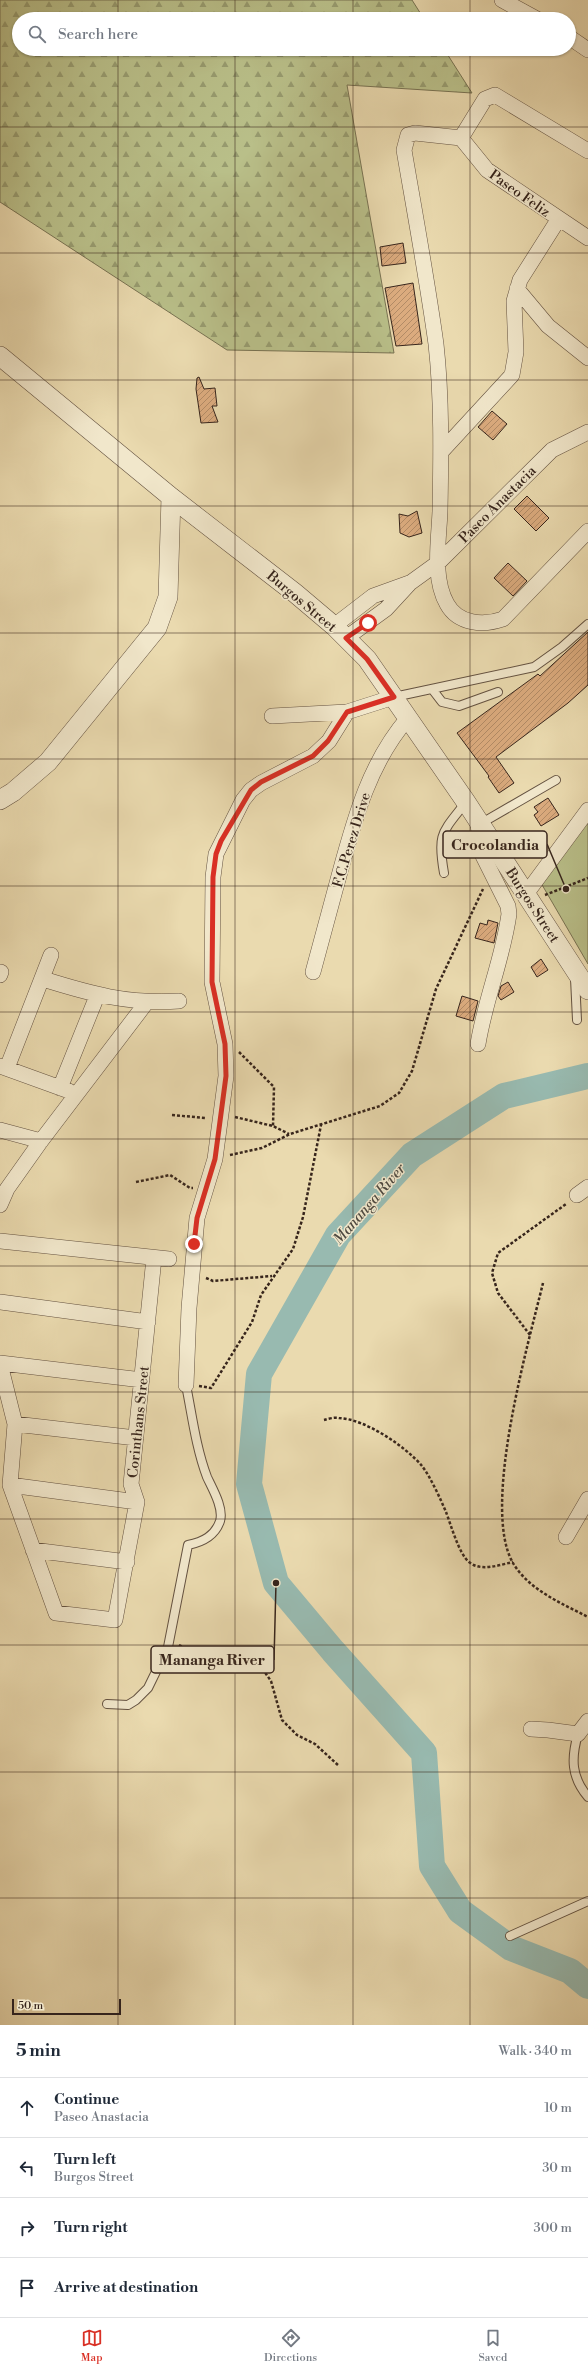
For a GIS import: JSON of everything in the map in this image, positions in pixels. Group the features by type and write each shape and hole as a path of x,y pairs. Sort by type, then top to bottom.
{"street":[{"path":"502,0 524,12"},
{"path":"576,42 588,50"},
{"path":"588,150 500,96 495,95 485,99 461,138 414,133 408,135 404,150 436,346 441,452 439,578 447,605 457,615 479,624 492,623 503,619 588,531"},
{"name":"Paseo Feliz","path":"461,138 487,170 558,220 588,238"},
{"path":"441,452 512,374 516,352 514,301 517,289 520,280 558,220"},
{"path":"517,289 548,326 588,358"},
{"name":"Burgos Street","path":"0,356 171,497 340,632 367,659 466,802 588,990"},
{"name":"Paseo Anastacia","path":"340,632 374,596 410,583 439,562 552,450 588,432"},
{"path":"0,800 13,792 48,762 157,628 168,597 171,497"},
{"path":"272,716 347,712 394,697"},
{"path":"186,1385 189,1308 194,1272 197,1218 205,1187 215,1159 226,1076 225,1044 212,982 213,877 216,854 221,841 251,790 261,782 313,756 328,741 347,712"},
{"name":"F.C.Perez Drive","path":"314,972 355,819 376,763 396,732 408,718"},
{"path":"526,894 586,813"},
{"path":"478,821 479,844 508,906 509,914 497,970 484,1010 478,1044"},
{"path":"51,956 43,979 4,1067 77,1094"},
{"path":"43,979 96,996 146,1003 179,1001"},
{"path":"60,1088 96,996"},
{"path":"0,1205 4,1188 146,1003"},
{"path":"0,1130 41,1141"},
{"name":"Corinthans Street","path":"0,1241 161,1258 148,1322 131,1484 137,1502 115,1620 56,1613 33,1550"},
{"path":"0,1302 148,1322"},
{"path":"127,1562 33,1550 10,1485 15,1424 0,1363 142,1380"},
{"path":"15,1424 136,1438"},
{"path":"10,1485 137,1502"},
{"path":"566,1537 588,1499"},
{"path":"531,1730 578,1734 588,1721"}],"lane":[{"path":"394,697 534,667 562,647 588,624"},
{"path":"432,689 442,702 459,706 498,692"},
{"path":"478,821 556,780"},
{"path":"444,873 440,842 443,832 466,802"},
{"path":"574,967 577,1020"},
{"path":"107,1704 128,1705 136,1700 148,1688 168,1647 188,1545 203,1542 211,1535 220,1520 218,1504 201,1459 186,1385"},
{"path":"578,1734 572,1753 574,1767 580,1787 588,1797"},
{"path":"510,1936 588,1901"}],"path":[{"path":"215,1159 262,1148 290,1134 380,1106 402,1089 412,1071 436,989 491,872"},
{"path":"547,894 588,878"},
{"path":"225,1044 242,1054 274,1087 273,1126"},
{"path":"186,1385 211,1388 252,1322 261,1295 272,1276 293,1248 301,1224 321,1125"},
{"path":"136,1182 170,1175 190,1188 205,1187"},
{"path":"530,1336 498,1293 492,1273 498,1253 583,1191"},
{"path":"194,1272 213,1281 272,1276"},
{"path":"543,1283 508,1440 502,1487 502,1520 513,1562 531,1584 588,1618"},
{"path":"324,1420 338,1418 363,1423 394,1442 422,1466 445,1510 463,1556 470,1563 481,1567 492,1567 513,1562"},
{"path":"168,1647 180,1645 208,1662 242,1662 259,1664 271,1680 282,1720 297,1735 315,1744 339,1766"}],"green space":[{"path":"0,0 412,0 420,12 12,12 12,56 448,56 472,93 347,85 394,353 227,350 0,202"},
{"path":"585,824 588,824 588,964 541,883"}],"building":[{"path":"403,243 406,263 382,266 380,247"},
{"path":"413,283 422,344 396,346 385,288"},
{"path":"199,377 204,389 215,388 217,406 212,406 218,422 201,423 196,389 197,378"},
{"path":"492,411 507,424 493,440 478,427"},
{"path":"527,496 549,518 536,531 514,509"},
{"path":"417,511 422,533 409,537 400,533 399,514 408,516"},
{"path":"508,563 527,581 513,596 494,578"},
{"path":"588,632 588,685 568,703 496,757 514,783 499,793 488,777 489,776 457,733 538,674 540,676"},
{"path":"548,798 559,815 541,826 534,815 538,812 534,807"},
{"path":"488,920 498,923 494,943 475,938 480,923 487,925"},
{"path":"541,959 548,970 537,977 531,967"},
{"path":"508,982 514,992 501,1000 498,996 501,986"},
{"path":"462,996 478,1001 473,1021 456,1016"}],"waterway":[{"name":"Mananga River","path":"588,1076 504,1096 412,1155 338,1235 259,1374 249,1484 276,1583 333,1651 424,1753 432,1866 460,1911 511,1948 570,1971 588,1986"}],"place":[{"name":"Crocolandia","path":"566,889"},
{"name":"Mananga River","path":"276,1583"}],"route":[{"path":"194,1244 197,1218 205,1187 215,1159 227,1060 212,982 211,957 213,877 216,854 221,841 234,822 243,800 251,790 261,782 313,756 328,741 347,712 394,697 367,659 346,638 368,623"}]}
